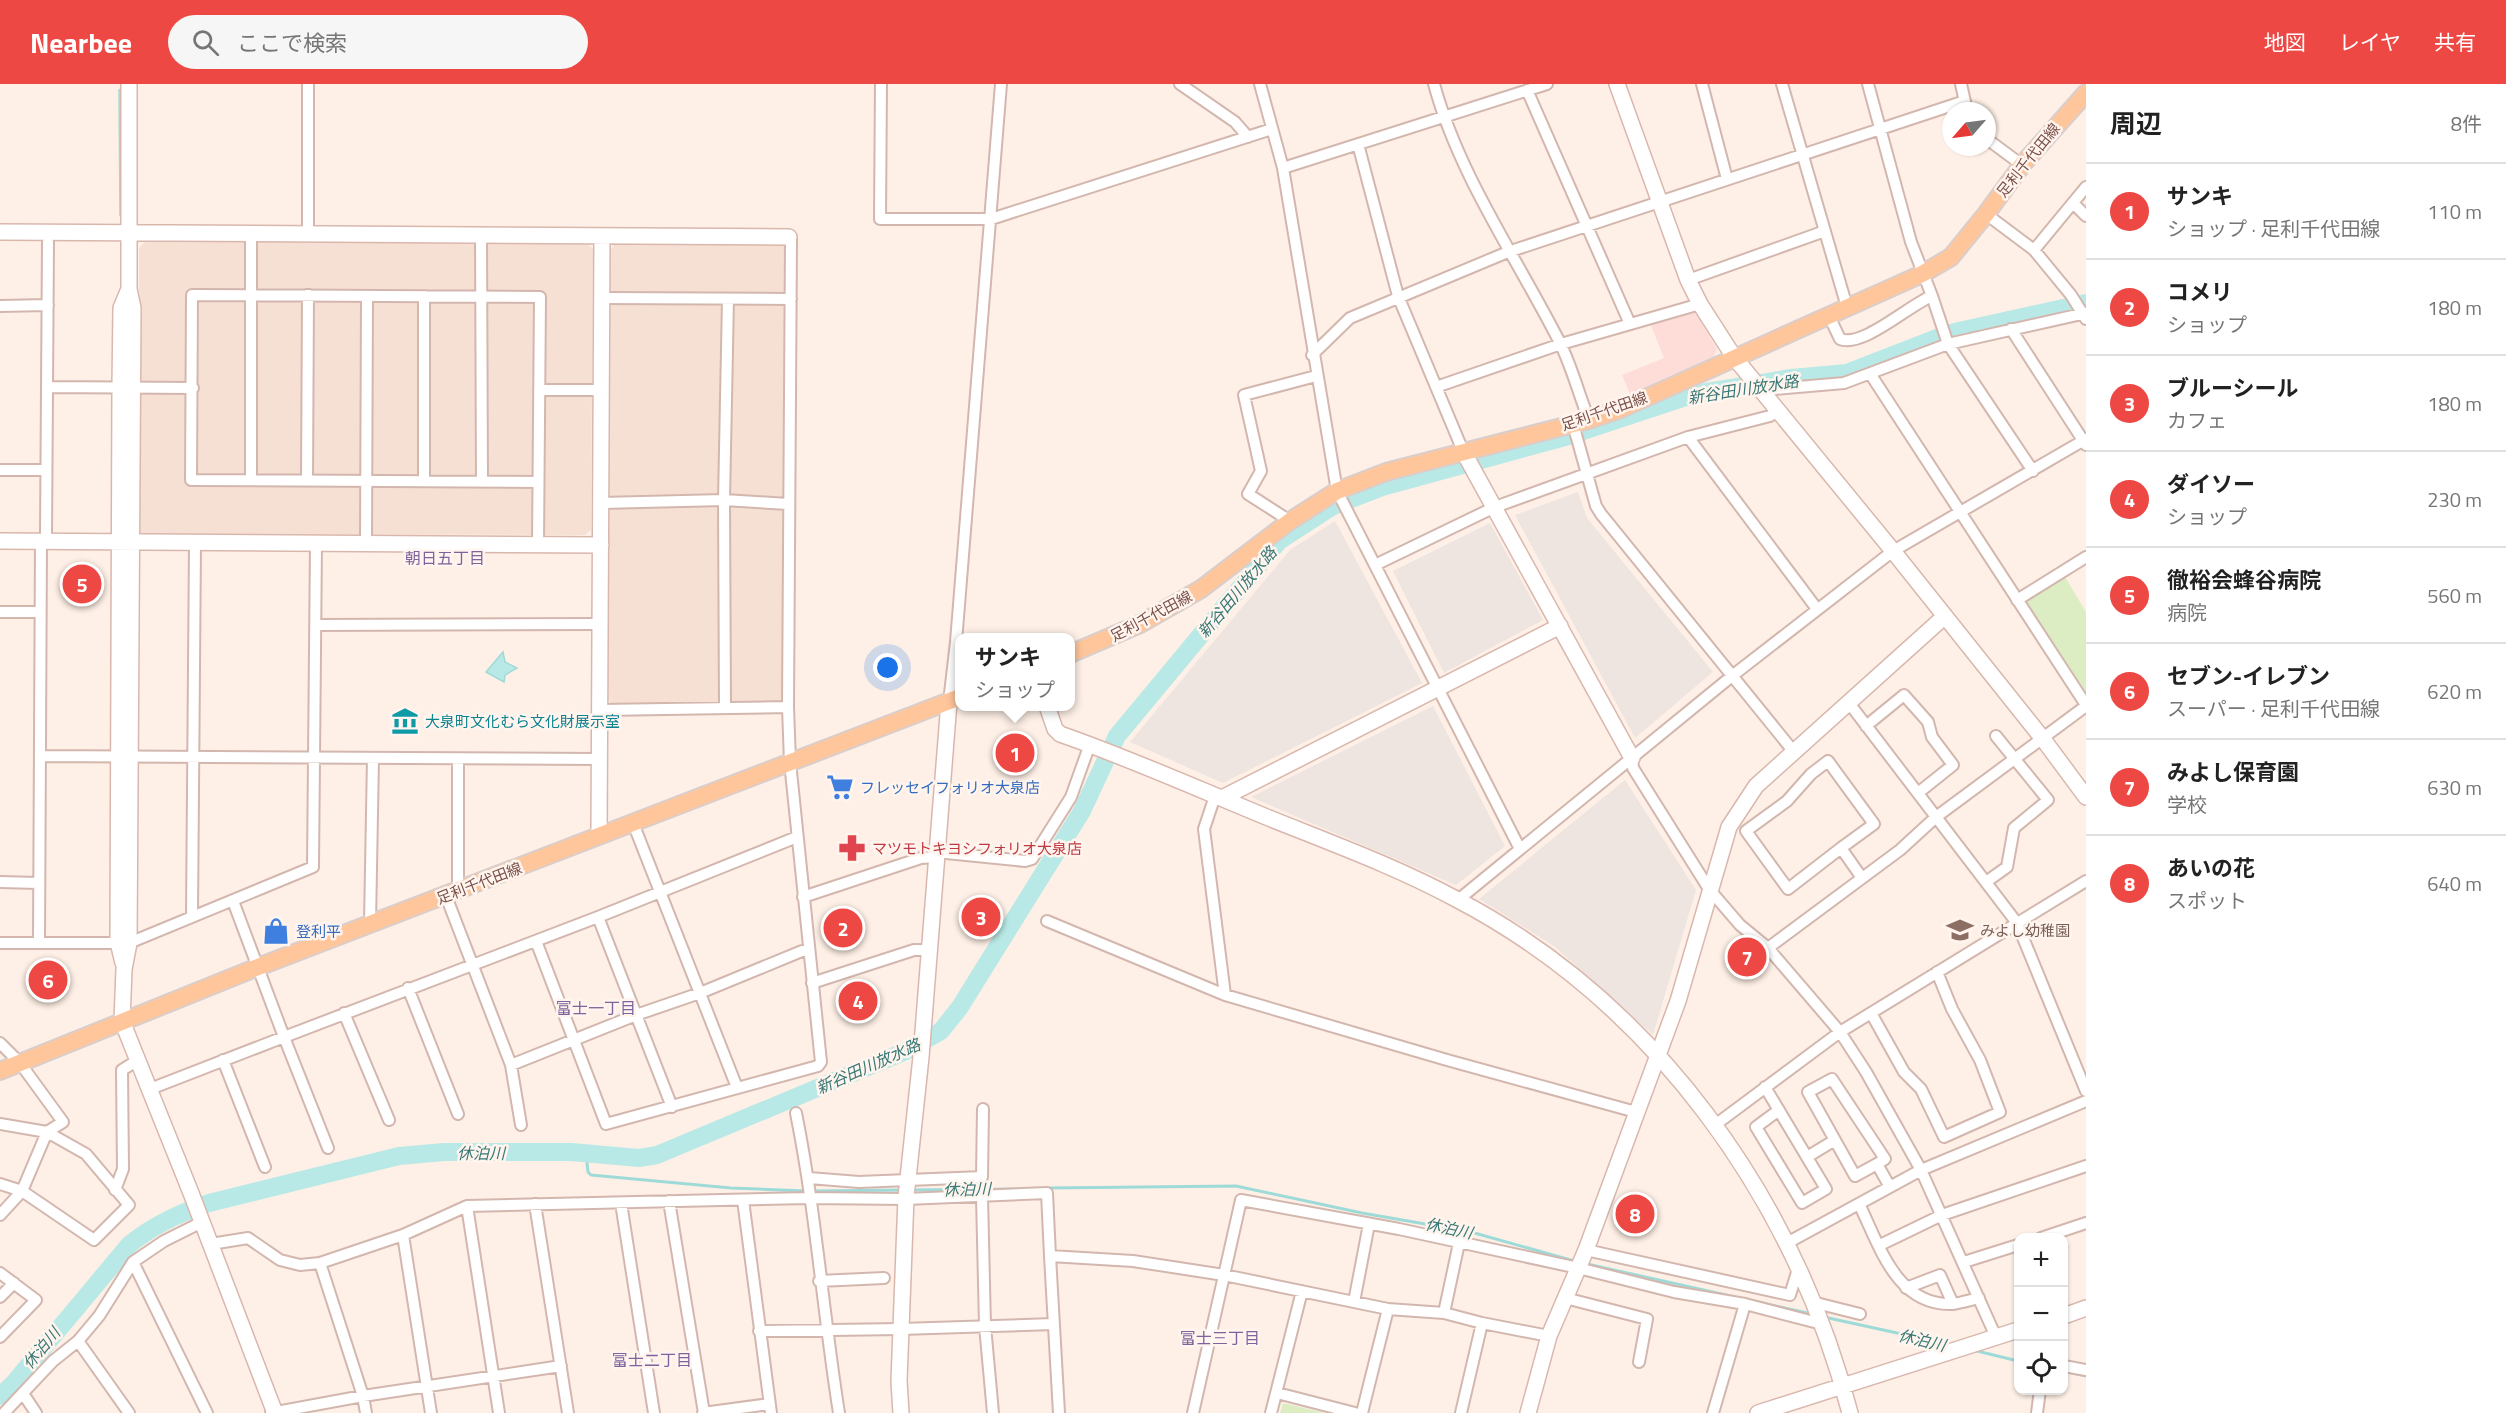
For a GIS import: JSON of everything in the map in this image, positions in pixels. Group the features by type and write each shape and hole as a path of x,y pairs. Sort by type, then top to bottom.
{"main road":[{"name":"足利千代田線","path":"1075,652 1140,624 1201,589 1290,521 1337,491 1386,472 1579,424 1621,409 1922,274 1951,257 2022,165 2086,93"},
{"name":"足利千代田線","path":"0,1071 258,967 954,700"}],"street":[{"path":"129,84 129,290 133,308 126,388 122,1021 211,1244 274,1413 363,1396 561,1366"},
{"path":"308,84 308,234"},
{"path":"881,84 880,219 991,219 1272,129"},
{"path":"958,633 1001,84"},
{"path":"1180,84 1235,122 1248,137"},
{"path":"1260,84 1283,168 1312,355 1337,491 1520,849"},
{"path":"1434,84 1443,117 1508,252 1561,344 1579,424 1579,446 1596,506 1794,752"},
{"path":"1283,168 1547,84"},
{"path":"1617,84 1688,280 1700,304 1734,357 1893,551 2043,739 2086,797"},
{"path":"1702,84 1727,179"},
{"path":"1782,84 1847,308"},
{"path":"1868,84 1922,274 1932,296 1947,343 2033,471"},
{"path":"1961,84 1965,102"},
{"path":"1527,90 1630,324"},
{"path":"1312,355 1350,318 1508,252 1880,129 1942,112"},
{"path":"1358,144 1398,296 1465,454 1632,758 1633,768 1709,889 1740,925 1768,948 1840,1032 1866,1072 1921,1170 1996,1337"},
{"path":"1996,146 2022,165"},
{"path":"2034,250 2086,187"},
{"path":"2073,203 2086,216"},
{"path":"1762,391 1775,388 1844,384 1947,343 2085,316 2034,250 1986,214"},
{"path":"1688,280 1825,231"},
{"path":"0,232 789,237 791,240 788,504 790,762 821,1062 818,1066 606,1124 536,941"},
{"path":"251,234 251,480"},
{"path":"481,235 482,482"},
{"path":"599,836 602,236"},
{"path":"39,942 39,612 46,470 48,242"},
{"path":"538,482 191,480 192,294 540,297 538,543"},
{"path":"307,481 308,296"},
{"path":"366,543 367,296"},
{"path":"424,296 424,481"},
{"path":"1829,316 1840,339 1845,341 1867,335 1932,296"},
{"path":"603,298 791,299"},
{"path":"725,707 724,500 728,299"},
{"path":"1436,387 1561,344 1700,304"},
{"path":"0,306 48,305"},
{"path":"1458,900 1732,676 1893,551 2085,442 2011,329"},
{"path":"1768,948 1900,850 1936,817 2086,706 1871,375"},
{"path":"1290,521 1248,494 1261,471 1244,395 1316,376"},
{"path":"47,387 193,388"},
{"path":"539,390 602,390"},
{"path":"1375,565 1495,507 1688,437 1770,416 1778,410"},
{"path":"1688,437 1817,609"},
{"path":"0,470 46,470"},
{"path":"602,503 724,500 788,504"},
{"path":"0,541 43,538 195,543 601,545"},
{"path":"192,915 195,543"},
{"path":"0,943 123,943 233,901 313,867 316,543"},
{"path":"2017,600 2086,557"},
{"path":"0,612 39,612"},
{"path":"1528,1413 1549,1336 1582,1258 1681,991 1729,827 1756,786 1945,616"},
{"path":"316,625 599,624"},
{"path":"1225,995 1204,829 1218,797 1439,690 1560,626"},
{"path":"901,1413 899,1381 907,1190 921,1057 936,855 955,681"},
{"path":"1866,726 1904,695 1928,722 1932,737 1953,765 1918,794"},
{"path":"1849,703 2017,923 2086,1091"},
{"path":"600,710 788,707"},
{"path":"1049,711 1055,729 1060,734 1121,756 1411,877 1458,900 1535,947 1575,977 1622,1018 1659,1055 1715,1125 1751,1178 1786,1243 1817,1313 1843,1386 1850,1413"},
{"path":"1986,882 2007,867 2014,828 2048,800 1996,736"},
{"path":"803,897 936,855 1025,861 1032,859 1071,796 1096,747"},
{"path":"40,756 600,759"},
{"path":"370,924 373,758"},
{"path":"458,759 452,893 472,963 511,1065 521,1125"},
{"path":"1828,761 1874,824 1841,848 1788,889 1746,831 1787,801 1811,774 1828,761"},
{"path":"633,823 736,1085"},
{"path":"150,1089 472,963 598,917 797,837"},
{"path":"1841,848 1862,878"},
{"path":"1715,1125 1840,1032 2086,881"},
{"path":"0,882 39,883"},
{"path":"233,901 328,1148"},
{"path":"598,917 672,1107"},
{"path":"1047,921 1225,995 1636,1112"},
{"path":"812,983 914,950 929,950"},
{"path":"511,1065 636,1015 700,993 802,951 809,951"},
{"path":"1871,1013 1904,1072 1921,1089 1944,1137 2000,1112 1980,1060 1952,1009 1937,972"},
{"path":"408,988 459,1114"},
{"path":"345,1013 389,1120"},
{"path":"0,1043 20,1063 63,1122 47,1132 22,1191 0,1215"},
{"path":"115,1190 123,1169 122,1070 138,1060"},
{"path":"224,1060 265,1167"},
{"path":"1832,1079 1885,1160 1877,1164 1855,1176 1808,1092 1832,1079"},
{"path":"1766,1087 1826,1189 1802,1203 1756,1126 1779,1110"},
{"path":"1786,1243 1921,1170 2086,1101"},
{"path":"211,1244 248,1238 280,1260 300,1265 320,1263 403,1235 467,1206 809,1198 907,1190 982,1177 983,1109"},
{"path":"796,1113 809,1179 809,1198 819,1281 839,1413"},
{"path":"0,1124 47,1132 86,1154 129,1205 94,1240 22,1191 0,1184"},
{"path":"1807,1157 1835,1140"},
{"path":"1877,1164 1890,1187"},
{"path":"1880,1245 1942,1215 2086,1166"},
{"path":"809,1179 859,1182 907,1190 982,1196 1047,1193 1059,1413"},
{"path":"982,1196 985,1326 993,1413"},
{"path":"669,1201 703,1413 770,1408 743,1200"},
{"path":"1193,1413 1241,1200 1459,1243 1582,1258 1790,1294 1798,1269"},
{"path":"621,1203 654,1413"},
{"path":"535,1204 568,1413"},
{"path":"1858,1204 1898,1280 1906,1288 1935,1303 1953,1304 1979,1298"},
{"path":"467,1206 499,1413"},
{"path":"4,1413 24,1395 53,1361 78,1341 99,1316 132,1262 164,1241 202,1221"},
{"path":"2056,1233 2086,1223"},
{"path":"1354,1302 1369,1224"},
{"path":"403,1235 431,1413"},
{"path":"1444,1313 1459,1243"},
{"path":"1964,1262 2014,1247"},
{"path":"1050,1256 1133,1261 1224,1275 1388,1309 1444,1313 1549,1336"},
{"path":"1582,1258 1674,1292 1817,1313 1860,1314"},
{"path":"132,1262 207,1413"},
{"path":"320,1263 363,1396 366,1413"},
{"path":"0,1273 36,1300 0,1337"},
{"path":"1906,1288 1940,1275 1953,1304"},
{"path":"819,1281 884,1278"},
{"path":"0,1297 14,1283"},
{"path":"1271,1413 1302,1291"},
{"path":"1565,1298 1647,1319 1639,1362"},
{"path":"1713,1413 1744,1304"},
{"path":"2068,1315 2086,1308"},
{"path":"1362,1413 1388,1309"},
{"path":"1461,1413 1482,1323"},
{"path":"759,1331 1054,1324"},
{"path":"1758,1413 2014,1332"},
{"path":"78,1341 129,1413"},
{"path":"2068,1367 2086,1370"},
{"path":"1277,1394 1354,1413"},
{"path":"24,1395 36,1413"},
{"path":"2037,1413 2039,1395"}],"shaded area":[{"path":"146,241 588,244 593,249 591,530 585,535 141,534 138,529 139,248"},
{"path":"616,243 783,245 786,248 785,701 780,704 611,703 608,699 610,250"},
{"path":"1693,309 1717,349 1713,358 1630,394 1622,375 1664,358 1650,323"},
{"path":"1578,492 1587,518 1713,672 1635,738 1515,515"},
{"path":"1335,521 1422,683 1223,783 1130,742 1290,550"},
{"path":"1490,523 1543,620 1444,673 1393,571"},
{"path":"1433,706 1505,846 1456,885 1251,797"},
{"path":"1625,780 1696,890 1653,1035 1554,946 1479,899"}],"green space":[{"path":"2062,572 2086,612 2086,705 2017,600"},
{"path":"1283,1403 1325,1413 1280,1413"}],"water":[{"path":"121,89 120,216 119,90"},
{"path":"503,652 505,662 517,668 505,675 504,682 486,672"}],"waterway":[{"name":"新谷田川放水路","path":"0,1396 13,1384 129,1245 167,1220 187,1211 209,1203 399,1156 444,1152 571,1152 639,1158 657,1155 906,1051 941,1031 960,1007 1082,811 1117,736 1279,541 1333,506 1382,487 1565,437 1695,394 1791,378 1847,373 1950,333 2086,303"},
{"name":"休泊川","path":"586,1154 588,1172 591,1175 731,1188 806,1191"},
{"name":"休泊川","path":"1047,1188 1236,1186 1362,1213 1471,1232 1574,1261"},
{"name":"休泊川","path":"912,1190 1025,1189"},
{"name":"休泊川","path":"813,1191 902,1190"},
{"name":"休泊川","path":"1587,1264 1735,1297"},
{"name":"休泊川","path":"1762,1303 1812,1314"},
{"name":"休泊川","path":"1824,1317 1952,1345"},
{"name":"休泊川","path":"1973,1350 2014,1360"},
{"name":"休泊川","path":"2068,1372 2086,1376"}],"place":[{"name":"徹裕会蜂谷病院","path":"82,584"},
{"name":"大泉町文化むら文化財展示室","path":"405,721"},
{"name":"サンキ","path":"1015,753"},
{"name":"フレッセイフォリオ大泉店","path":"840,787"},
{"name":"マツモトキヨシフォリオ大泉店","path":"852,848"},
{"name":"ブルーシール","path":"981,917"},
{"name":"コメリ","path":"843,928"},
{"name":"みよし幼稚園","path":"1960,930"},
{"name":"登利平","path":"276,931"},
{"name":"みよし保育園","path":"1747,957"},
{"name":"セブン-イレブン","path":"48,980"},
{"name":"ダイソー","path":"858,1001"},
{"name":"あいの花","path":"1635,1214"}],"district":[{"name":"朝日五丁目","path":"445,558"},
{"name":"富士一丁目","path":"596,1008"},
{"name":"富士三丁目","path":"1220,1338"},
{"name":"富士二丁目","path":"652,1360"}]}
